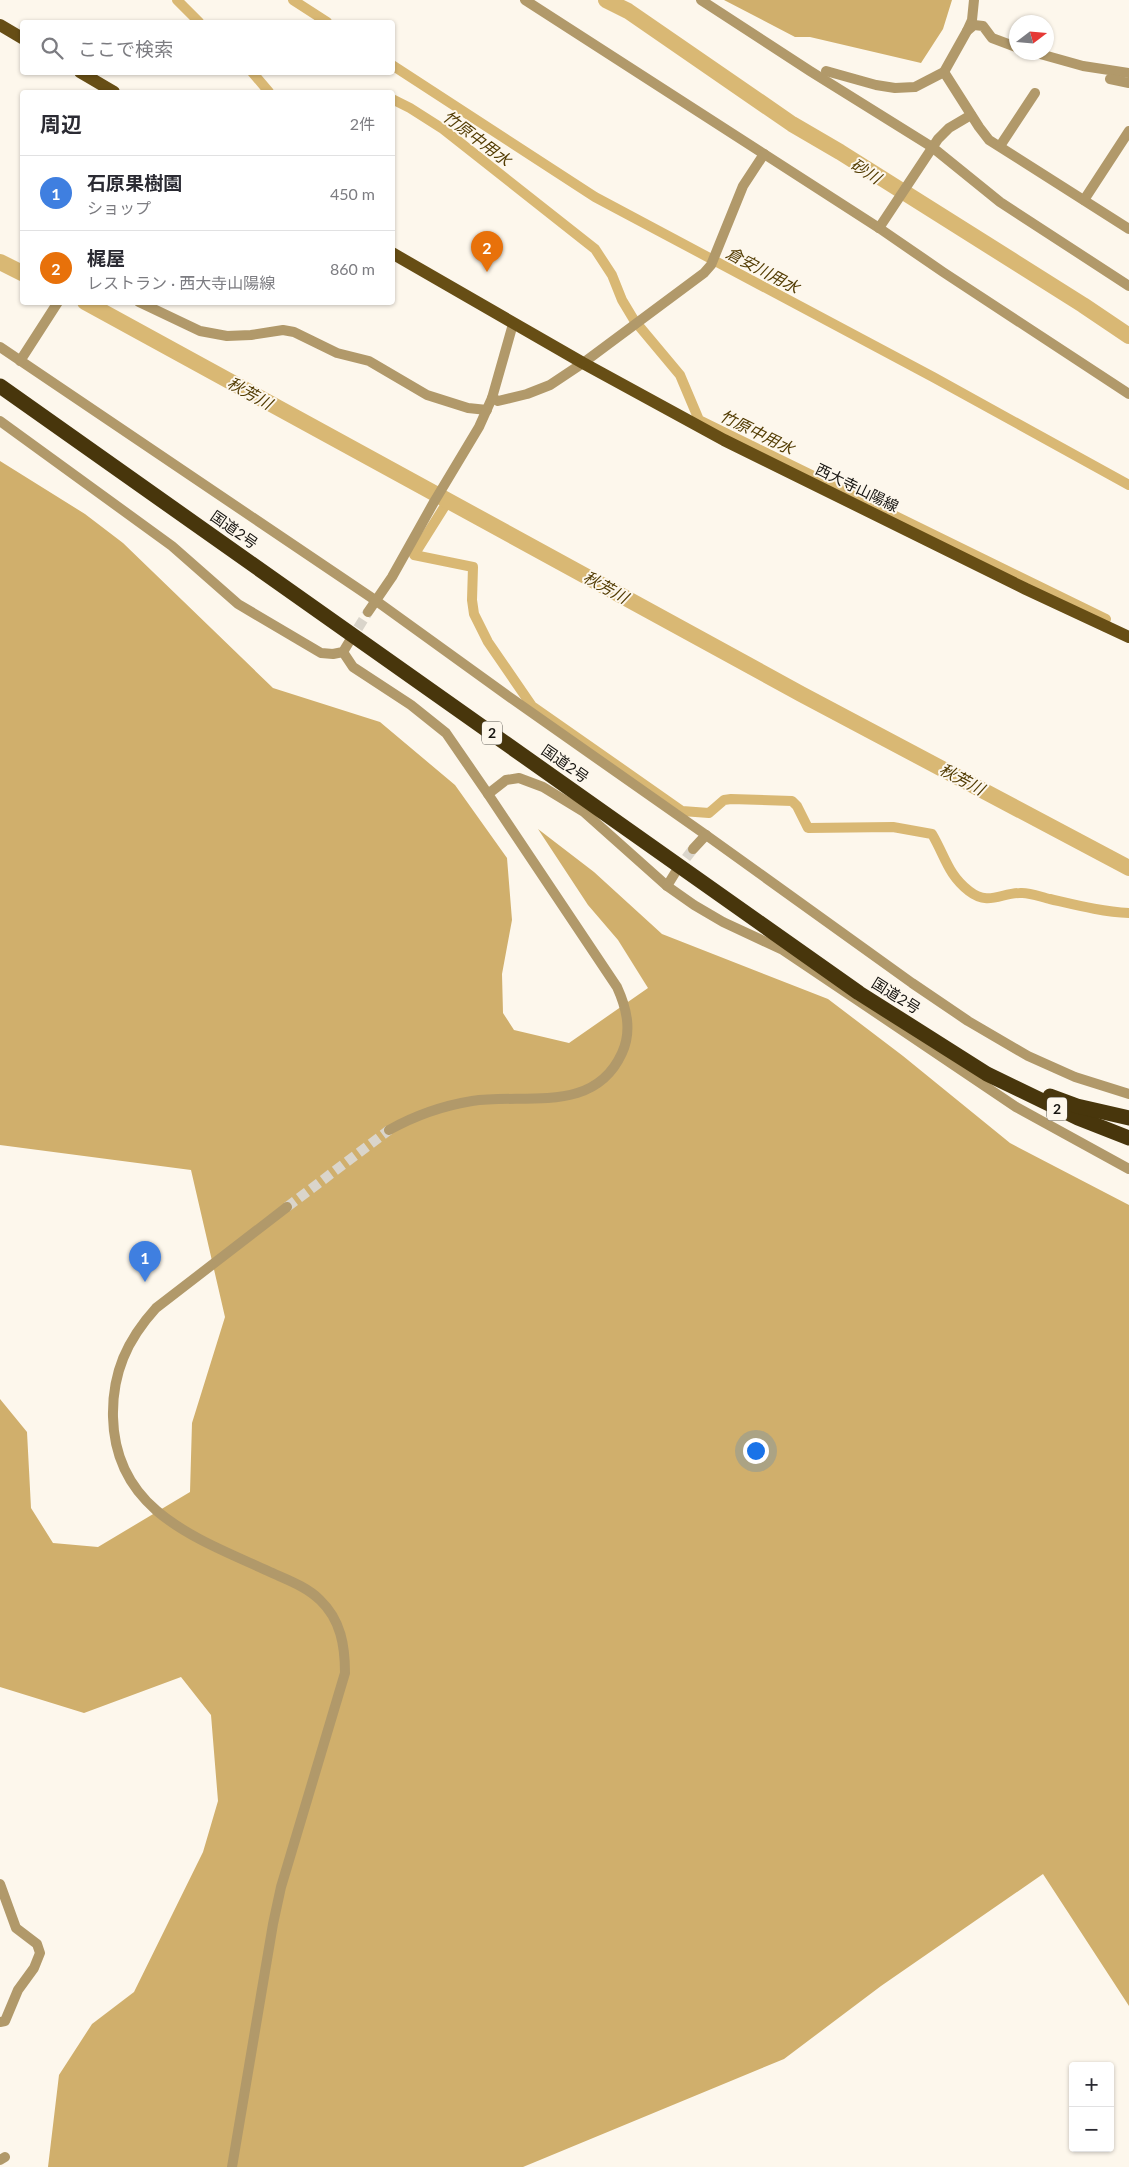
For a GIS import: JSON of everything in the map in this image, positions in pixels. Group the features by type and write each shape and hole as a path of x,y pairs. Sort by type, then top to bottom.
{"highway":[{"name":"国道2号","path":"0,386 859,993 987,1074 1061,1111 1129,1138"},
{"path":"987,1074 1026,1086 1077,1106 1129,1118"}],"main road":[{"path":"0,25 20,37"},
{"path":"85,75 111,90"},
{"name":"西大寺山陽線","path":"395,255 583,364 724,440 1026,589 1129,637"}],"street":[{"path":"525,0 879,228 1129,394"},
{"path":"701,0 931,149 1000,202 1129,286"},
{"path":"826,71 876,85 895,88 915,87 944,72 972,20 974,0"},
{"path":"967,32 974,26 983,26 992,38 1009,44"},
{"path":"1054,58 1083,66 1129,73"},
{"path":"944,72 971,115 990,140 1129,229"},
{"path":"1110,79 1129,83"},
{"path":"1000,146 1035,93"},
{"path":"879,228 931,149 949,128 971,115"},
{"path":"1084,200 1129,131"},
{"path":"492,398 498,401 527,394 550,385 583,364 704,273 711,264 743,186 764,154"},
{"path":"145,305 200,331 227,336 252,335 283,330 294,332 337,353 369,362 426,395 468,408 487,410"},
{"path":"20,361 56,307"},
{"path":"368,612 392,577 487,410 513,324"},
{"path":"0,347 375,600 968,1021 1028,1056 1075,1077 1129,1094"},
{"path":"0,421 172,546 238,604 322,653 333,654 343,652 349,642"},
{"path":"343,652 353,667 411,705 446,733 618,987 628,1017 625,1047 610,1073 600,1082 586,1090 571,1096 505,1098 452,1104 411,1118 389,1130"},
{"path":"488,794 506,780 520,778 543,787 584,812 667,886 723,922 783,950 1016,1107 1129,1169"},
{"path":"693,849 706,834"},
{"path":"667,886 675,873"},
{"path":"232,2167 281,1886 345,1673 345,1651 341,1632 332,1614 320,1600 302,1587 188,1534 168,1522 152,1507 131,1482 123,1466 113,1424 112,1404 117,1370 125,1351 151,1314 288,1207"},
{"path":"0,1884 16,1928 37,1944 40,1953 34,1968 18,1990 5,2021 0,2022"}],"shaded area":[{"path":"724,0 952,0 943,29 921,63 810,37 795,37"},
{"path":"0,461 85,514 123,543 273,688 380,722 455,785 507,858 512,920 502,974 503,1013 514,1030 569,1043 648,988 618,940 588,905 538,829 594,872 662,934 828,999 903,1056 1010,1143 1129,1205 1129,2006 1043,1874 881,1986 784,2059 523,2167 48,2167 59,2075 92,2024 134,1992 203,1852 218,1801 211,1715 181,1677 84,1713 0,1687 0,1399 27,1432 31,1508 53,1543 98,1547 190,1492 192,1423 225,1317 191,1170 0,1145"}],"waterway":[{"name":"竹原中用水","path":"177,0 197,20"},
{"name":"倉安川用水","path":"293,0 324,20"},
{"name":"砂川","path":"606,0 628,11 792,124 840,152 1129,336"},
{"name":"倉安川用水","path":"395,67 595,197 933,377 1129,485"},
{"name":"竹原中用水","path":"255,75 267,90"},
{"name":"竹原中用水","path":"395,100 443,129 595,249 612,275 622,300 634,320 680,375 699,420 1106,619"},
{"name":"秋芳川","path":"0,262 20,272"},
{"name":"秋芳川","path":"90,305 801,694 1129,868"},
{"path":"448,501 414,555 473,567 472,600 474,614 488,642 532,706 682,811 709,813 724,800 731,799 792,801 797,806 808,828 893,827 932,834 947,865 956,878 969,891 982,898 1027,893 1090,908 1129,913"}],"tunnel":[{"path":"350,641 368,612"},
{"path":"677,870 693,849"},
{"path":"287,1207 389,1130"}],"place":[{"name":"梶屋","path":"487,272"},
{"name":"石原果樹園","path":"145,1282"}]}
